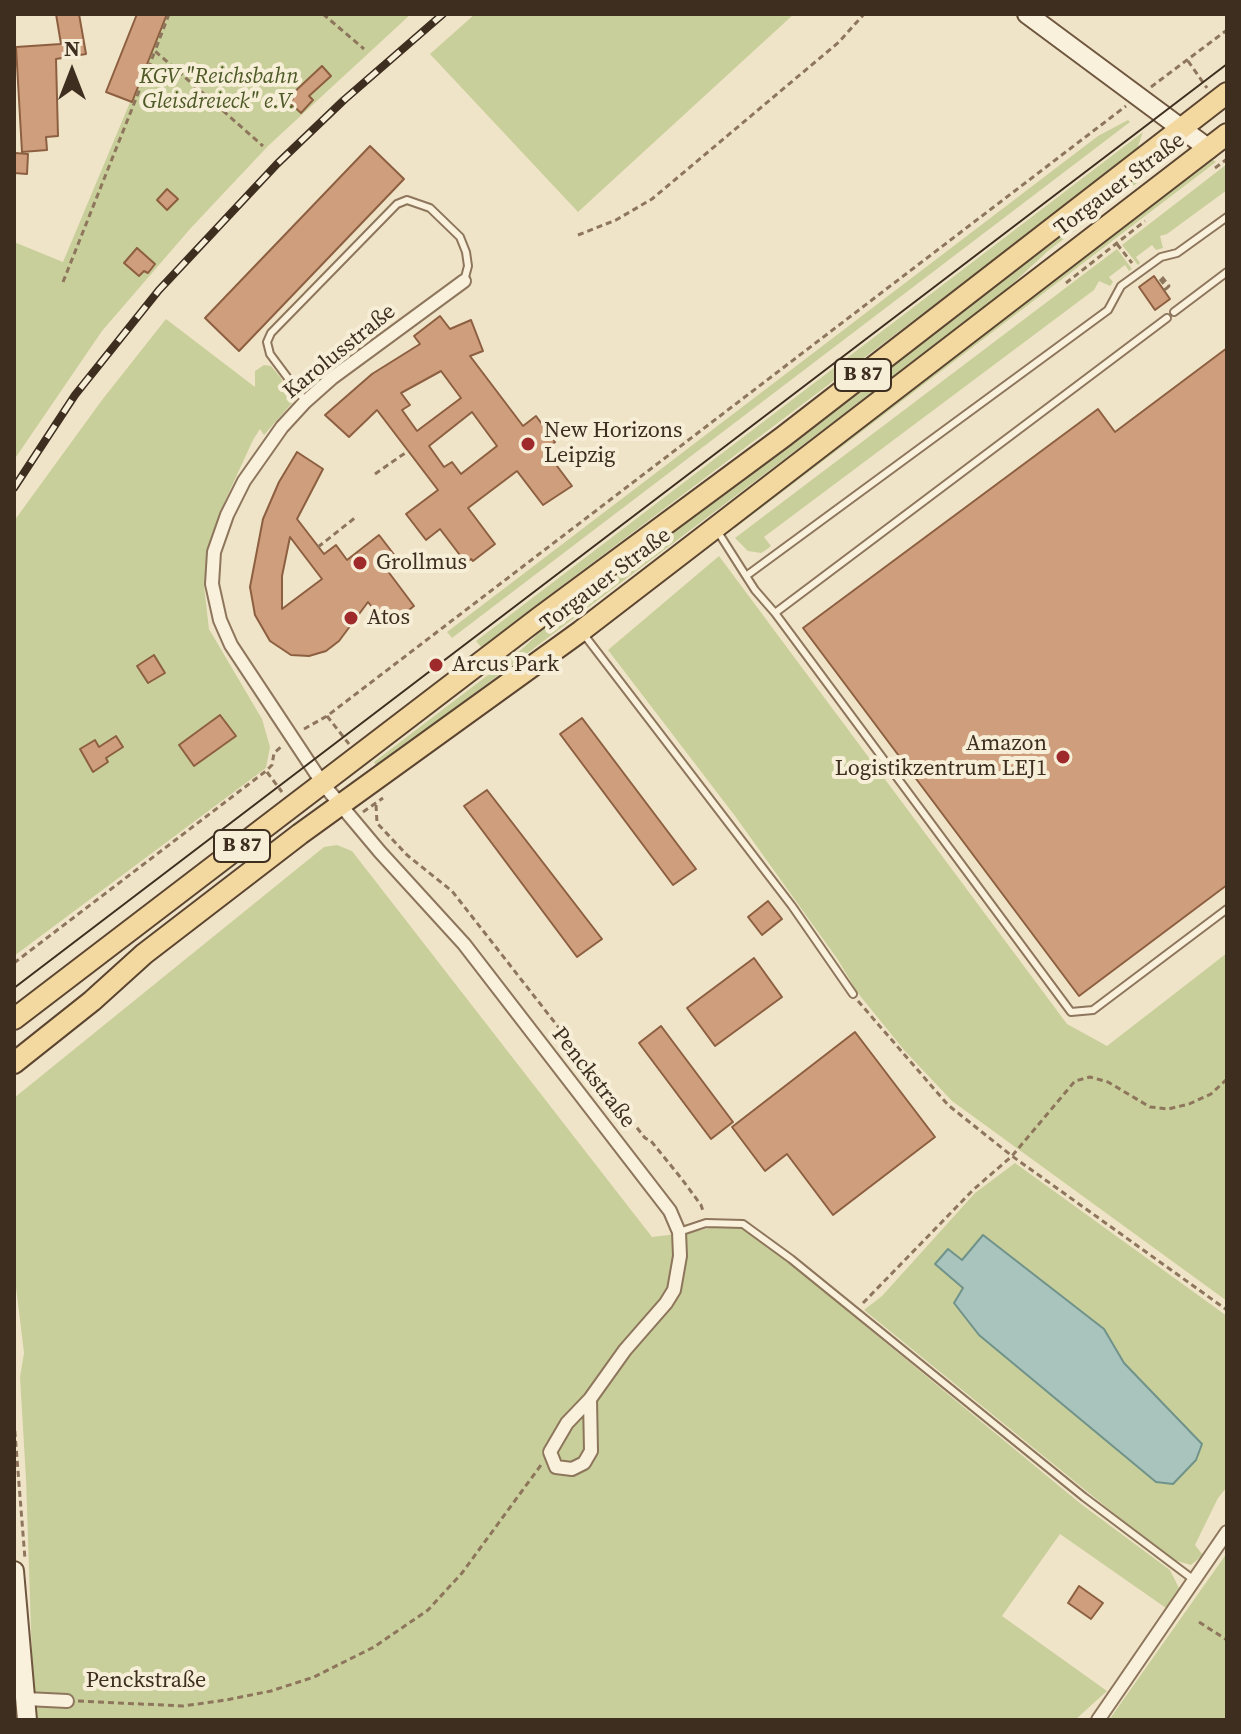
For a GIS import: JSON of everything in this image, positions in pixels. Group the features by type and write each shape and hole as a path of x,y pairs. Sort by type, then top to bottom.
{"main road":[{"path":"1027,14 1209,149"},
{"name":"Torgauer Straße","path":"14,1019 540,617 783,437 1227,93"},
{"name":"Torgauer Straße","path":"14,1063 92,1001 144,954 340,805 581,631 1227,134"},
{"path":"14,1571 27,1720"}],"street":[{"name":"Karolusstraße","path":"340,805 231,645 220,620 212,584 214,552 227,515 244,481 273,439 305,402 387,336 464,281"},
{"name":"Penckstraße","path":"340,805 464,944 658,1194 679,1232 679,1272 674,1290 590,1399 567,1423 550,1452"},
{"path":"550,1452 556,1467 572,1469 584,1463 591,1451 590,1399"},
{"path":"1098,1720 1227,1532"},
{"name":"Penckstraße","path":"26,1699 67,1701"}],"lane":[{"path":"305,402 270,354 267,342 271,333 397,204 407,200 430,208 460,237 468,266 464,281"},
{"path":"746,576 1108,310 1121,286 1161,257 1177,253 1227,217"},
{"path":"1174,312 1227,272"},
{"path":"775,613 1167,318"},
{"path":"716,527 755,590 1071,1012 1093,1010 1227,909"},
{"path":"581,631 792,906 853,994"},
{"path":"679,1232 706,1223 743,1224 1096,1507 1194,1580"}],"path":[{"path":"63,282 169,14"},
{"path":"323,14 364,49"},
{"path":"578,235 616,220 652,199 839,42 864,14"},
{"path":"14,963 266,771 272,765 274,753 292,738 327,716 1227,30"},
{"path":"155,51 263,146"},
{"path":"1161,278 1166,289"},
{"path":"375,474 408,451"},
{"path":"318,547 356,517"},
{"path":"377,803 377,823 407,855 452,891 645,1138 651,1141 681,1178 701,1205 706,1223"},
{"path":"853,994 900,1053 948,1105 1012,1156 1227,1310"},
{"path":"855,1311 973,1190 1012,1156 1075,1081 1090,1077 1108,1082 1150,1107 1168,1109 1211,1094 1227,1079"},
{"name":"Penckstraße","path":"67,1701 183,1706 226,1700 271,1691 314,1677 374,1647 428,1610 462,1573 550,1452"},
{"path":"1199,1622 1227,1640"}],"green space":[{"name":"KGV \"Reichsbahn Gleisdreieck\" e.V.","path":"167,14 411,14 268,146 190,229 102,331 14,460 14,242 63,262"},
{"path":"475,14 794,14 578,212 430,54"},
{"path":"1128,120 1130,122 452,638 447,632 1098,136"},
{"path":"1143,132 1137,149 1126,160 481,647 476,641"},
{"path":"1168,151 1158,167 1048,251 996,299 377,767 374,762 522,649 563,610"},
{"path":"1210,157 1216,162 735,528 737,517"},
{"path":"1227,164 1227,190 1160,236 1163,248 1156,250 1152,245 1136,257 1140,263 1138,265 1122,245"},
{"path":"1117,249 1132,269 1129,271 1125,265 1109,277 1113,282 1110,286 1099,281 1094,290 764,537 771,546 766,550 761,553 748,551 735,538"},
{"path":"166,319 255,387 255,371 264,365 271,366 281,378 292,403 264,435 260,429 253,440 225,501 212,539 204,586 209,629 262,719 270,747 266,768 14,956 14,521 102,400"},
{"path":"719,556 1067,1024 1107,1046 1227,953 1227,1301 952,1101 904,1050 857,992 838,960 735,816 608,650"},
{"path":"337,845 352,851 652,1237 718,1226 743,1228 1081,1504 1170,1570 1179,1588 1166,1608 1060,1534 1002,1616 1107,1691 1075,1720 34,1720 20,1377 24,1353 14,1271 14,1098 324,847"},
{"path":"1015,1163 1227,1316 1227,1487 1218,1498 1195,1545 1203,1555 1191,1565 1170,1559 864,1310 882,1296 975,1193","holes":["983,1236 1104,1329 1124,1363 1202,1444 1156,1482 979,1335 955,1303 963,1288 948,1249 961,1260"]},
{"path":"1227,1553 1227,1720 1109,1720 1205,1584"}],"water":[{"path":"983,1235 1104,1329 1124,1363 1202,1444 1196,1460 1173,1484 1156,1482 979,1335 954,1303 963,1288 935,1264 948,1249 962,1260"}],"building":[{"path":"56,14 79,14 86,54 56,59 58,136 46,137 47,150 22,152 16,47 61,44"},
{"path":"137,14 167,14 132,102 106,92"},
{"path":"322,66 331,76 309,96 313,100 301,113 289,102 293,99 290,96"},
{"path":"370,146 404,179 239,351 205,318"},
{"path":"15,153 28,154 27,174 14,173"},
{"path":"167,189 178,199 167,210 157,200"},
{"path":"137,248 155,264 148,273 144,271 139,276 124,263"},
{"path":"1154,276 1170,299 1155,310 1139,287"},
{"path":"440,316 450,329 471,320 483,351 470,356 523,426 536,416 555,442 545,450 572,486 543,505 517,471 468,508 495,544 466,563 440,529 426,540 406,514 438,490 377,410 349,437 325,415 372,374 420,344 414,336","holes":["441,371 461,398 417,431 402,410 410,405 401,393","472,412 497,446 461,474 452,462 444,467 429,446"]},
{"name":"Amazon Logistikzentrum LEJ1","path":"1227,348 1227,885 1079,996 803,628 1098,409 1115,432"},
{"path":"297,452 323,469 297,519 324,554 336,545 347,560 379,535 399,561 387,570 414,606 386,625 368,602 339,641 326,651 309,656 291,655 270,641 255,615 250,587 263,519 279,482","holes":["290,537 322,579 282,609 282,576"]},
{"path":"154,655 165,673 148,683 137,666"},
{"path":"220,715 236,736 194,766 179,745"},
{"path":"582,718 696,869 673,885 560,734"},
{"path":"116,736 123,747 106,758 108,762 93,772 80,749 95,740 99,747"},
{"path":"487,790 602,939 577,957 464,806"},
{"path":"768,901 782,919 762,935 748,917"},
{"path":"754,958 782,997 715,1046 687,1008"},
{"path":"661,1026 733,1122 711,1139 639,1043"},
{"path":"855,1032 935,1137 833,1215 787,1154 765,1171 732,1127"},
{"path":"1079,1586 1103,1603 1091,1619 1068,1603"}],"tram line":[{"path":"14,988 1227,64"}],"railway":[{"path":"14,488 75,395 159,290 277,164 344,100 443,14"}],"place":[{"name":"New Horizons Leipzig","path":"528,444"},
{"name":"Grollmus","path":"360,563"},
{"name":"Atos","path":"351,618"},
{"name":"Arcus Park","path":"436,665"},
{"name":"Amazon Logistikzentrum LEJ1","path":"1063,757"}]}
